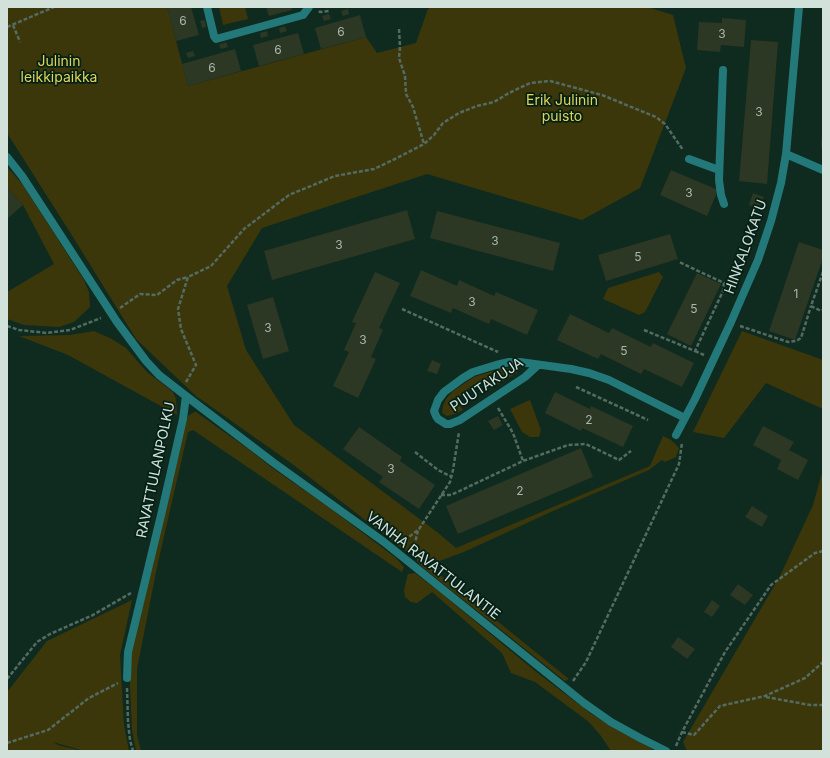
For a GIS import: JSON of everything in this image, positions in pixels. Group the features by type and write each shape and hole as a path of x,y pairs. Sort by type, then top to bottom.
{"street":[{"path":"207,7 216,39 303,15 309,7"},
{"name":"HINKALOKATU","path":"676,436 731,322 758,260 772,221 786,154 799,7"},
{"path":"723,70 719,170 721,195 724,204"},
{"path":"786,154 823,170"},
{"name":"RAVATTULANPOLKU","path":"7,157 22,176 111,314 146,361 159,375 186,396 180,434 128,652 126,664 127,678"},
{"path":"689,159 719,170"},
{"name":"PUUTAKUJA","path":"538,365 526,377 460,420 446,424 436,416 434,410 435,406 444,392 463,378 473,372 496,364 520,362 571,368 596,375 685,418"},
{"name":"VANHA RAVATTULANTIE","path":"186,396 274,463 384,542 566,689 611,722 666,751"}],"path":[{"path":"7,28 54,7"},
{"path":"315,7 320,12 329,11"},
{"path":"13,25 20,42"},
{"path":"399,29 400,47 398,58 405,76 406,94 413,107 424,144"},
{"path":"7,326 19,330 47,333 70,330 111,314 140,294 157,295 177,280 188,277 211,266 244,228 289,195 335,176 374,169 424,144 434,135 443,123 459,113 477,106 494,102 530,83 550,81 602,95 656,117 665,124 689,159"},
{"path":"679,262 724,283 723,291 695,351"},
{"path":"740,326 788,342 796,342 801,338 823,272"},
{"path":"186,396 184,385 196,365 181,329 178,309 188,277"},
{"path":"811,306 821,311 823,310"},
{"path":"402,309 506,355 509,362"},
{"path":"644,330 706,356"},
{"path":"576,388 648,420"},
{"path":"492,398 513,433 523,461"},
{"path":"384,542 409,537 418,529 442,496 452,477 460,420"},
{"path":"566,689 586,662 596,641 679,464 682,443"},
{"path":"442,496 451,495 523,461 568,445 586,444 619,460 631,451"},
{"path":"415,452 438,470 452,477"},
{"path":"409,562 415,545 418,529"},
{"path":"674,751 682,732 725,652 770,585 815,553 823,551"},
{"path":"7,679 37,642 50,634 93,615 143,585"},
{"path":"682,732 694,735 720,706 765,696 805,678 823,662"},
{"path":"7,743 48,730 89,698 127,678 128,722 133,751"},
{"path":"765,696 810,705 823,704"}],"green space":[{"name":"Erik Julinin puisto","path":"7,7 167,7 188,86 366,37 377,53 416,43 428,9 432,7 647,7 673,15 686,68 640,188 582,220 427,174 262,228 227,286 246,350 294,425 437,532 456,548 650,466 663,436 671,440 679,448 676,457 665,462 662,460 649,470 429,566 569,679 565,681 421,566 417,561 416,549 412,547 407,552 291,463 196,396 136,339 7,133"},
{"path":"219,7 245,7 248,19 223,25"},
{"path":"8,168 23,185 84,280 89,292 90,307 74,322 59,327 24,325 7,319 7,292 54,264 23,205 7,187"},
{"path":"659,272 663,277 645,312 639,315 603,299 608,288"},
{"path":"94,331 112,339 126,348 147,372 173,392 176,399 177,415 68,355 19,336 70,335"},
{"path":"742,331 823,360 823,409 766,383 724,438 693,432"},
{"path":"513,368 518,370 518,372 491,389 484,381 468,389 456,400 463,410 447,416 442,413 446,399 453,391 474,377 499,369"},
{"path":"530,400 541,430 539,437 530,437 522,432 510,409"},
{"path":"194,412 327,506 396,558 404,567 402,572 193,430 188,432 157,567 137,669 137,735 141,751 136,751 132,730 129,665 132,647 188,416"},
{"path":"823,469 823,751 687,751 683,742 780,576 813,505"},
{"path":"415,573 535,671 593,715 656,751 611,751 589,722 535,682 511,673 502,653 432,592 417,603 411,602 405,597 404,590 408,574"},
{"path":"132,600 120,655 124,725 129,751 84,751 53,742 58,745 82,751 7,751 7,692 47,641"}],"building":[{"path":"167,7 191,7 199,35 176,41"},
{"path":"266,7 291,7 292,10 269,16"},
{"path":"348,9 349,14 343,16 341,11"},
{"path":"329,14 331,19 324,21 322,16"},
{"path":"360,15 366,37 321,49 315,28"},
{"path":"722,18 746,20 744,47 721,45 720,52 697,50 699,22 722,23"},
{"path":"205,20 206,27 202,28 200,21"},
{"path":"285,26 287,31 280,33 279,28"},
{"path":"267,31 268,36 261,38 260,33"},
{"path":"298,33 304,54 259,66 253,45"},
{"path":"751,40 778,42 767,184 739,181"},
{"path":"226,42 228,47 221,49 219,45"},
{"path":"235,49 241,71 188,86 182,64"},
{"path":"193,51 195,56 188,58 186,53"},
{"path":"822,133 823,147 821,147"},
{"path":"671,170 718,190 707,216 660,195"},
{"path":"7,187 23,205 7,219"},
{"path":"753,193 764,197 759,209 749,205"},
{"path":"407,210 415,239 272,280 264,251"},
{"path":"437,211 560,243 553,271 430,238"},
{"path":"670,234 678,259 606,281 598,255"},
{"path":"799,242 823,250 823,258 795,340 769,331"},
{"path":"421,270 457,286 459,280 494,296 496,292 538,310 527,335 491,319 489,324 453,308 451,313 410,296"},
{"path":"375,272 400,283 379,328 383,330 371,357 376,359 358,398 333,386 349,352 344,350 356,323 352,322"},
{"path":"697,273 721,284 691,346 667,334"},
{"path":"273,297 289,351 263,359 247,305"},
{"path":"570,314 609,333 612,328 651,347 653,343 694,363 682,387 644,369 641,374 601,354 598,359 557,340"},
{"path":"432,360 441,364 437,374 427,371"},
{"path":"555,392 590,409 591,406 633,426 623,447 582,428 581,431 545,413"},
{"path":"498,416 503,425 494,430 488,421"},
{"path":"763,426 794,442 789,450 808,460 798,480 777,469 781,460 753,445"},
{"path":"359,427 402,457 400,461 435,485 419,509 379,482 383,477 343,449"},
{"path":"581,448 593,477 458,534 446,506"},
{"path":"752,506 768,516 762,527 745,517"},
{"path":"738,584 753,595 745,605 730,595"},
{"path":"712,600 720,606 712,617 704,612"},
{"path":"678,637 695,649 687,659 671,647"}],"park label":[{"name":"Julinin leikkipaikka","path":"59,70"}]}
